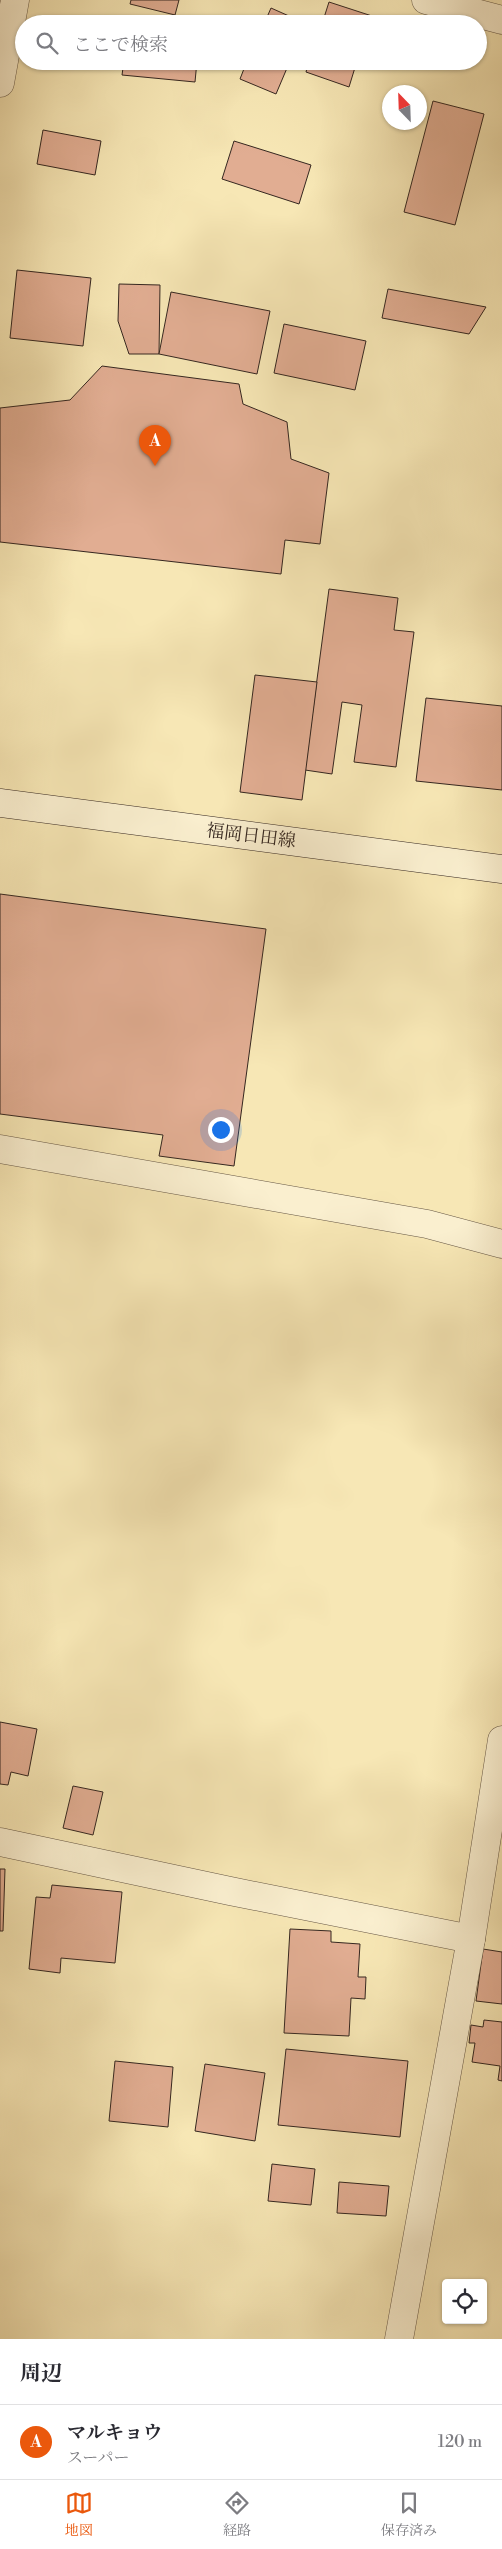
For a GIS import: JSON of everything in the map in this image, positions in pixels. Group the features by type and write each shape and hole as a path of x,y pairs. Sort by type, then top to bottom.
{"street":[{"path":"0,83 15,0"},
{"path":"426,0 483,15"},
{"path":"487,16 502,20"},
{"name":"福岡日田線","path":"0,803 502,868"},
{"path":"0,1149 427,1224 502,1244"},
{"path":"399,2339 471,1939 502,1740"},
{"path":"0,1842 230,1892 471,1939"}],"building":[{"path":"131,0 179,0 175,15 130,4"},
{"path":"329,2 369,15 325,15"},
{"path":"271,8 287,15 268,15"},
{"path":"123,70 196,70 195,82 122,75"},
{"path":"244,70 286,70 276,94 240,79"},
{"path":"307,70 354,70 349,87 306,72"},
{"path":"433,101 484,114 455,225 404,212 425,130 427,130"},
{"path":"43,130 101,141 95,175 37,164"},
{"path":"234,141 311,165 299,204 222,179"},
{"path":"17,270 91,278 83,346 10,338"},
{"path":"119,284 160,285 159,354 129,354 118,321"},
{"path":"388,289 486,307 469,334 382,318"},
{"path":"171,292 270,311 257,374 159,354"},
{"path":"284,324 366,341 355,390 274,373"},
{"path":"102,366 239,384 243,404 287,422 291,459 329,473 320,544 285,540 281,574 0,542 0,408 70,400"},
{"path":"329,589 398,598 394,630 414,632 396,767 354,762 362,705 342,702 332,774 305,770"},
{"path":"255,675 317,682 302,800 240,792"},
{"path":"426,698 502,706 502,790 416,781"},
{"path":"0,894 266,929 234,1166 159,1156 163,1135 0,1114"},
{"path":"0,1722 37,1729 28,1776 11,1772 8,1785 0,1784"},
{"path":"73,1786 103,1792 93,1835 63,1828"},
{"path":"0,1869 5,1869 3,1931 0,1931"},
{"path":"52,1885 122,1892 115,1963 61,1958 60,1973 29,1969 36,1897 50,1898"},
{"path":"290,1929 331,1931 331,1942 360,1944 358,1977 366,1977 365,1999 351,1998 349,2036 284,2033"},
{"path":"483,1949 502,1952 502,2004 476,2001"},
{"path":"484,2020 502,2022 502,2081 498,2080 500,2066 472,2062 475,2043 469,2043 471,2025 483,2027"},
{"path":"286,2049 408,2061 400,2137 278,2125"},
{"path":"115,2061 173,2067 168,2127 109,2121"},
{"path":"205,2064 265,2073 255,2141 195,2131"},
{"path":"272,2164 315,2169 311,2205 268,2201"},
{"path":"339,2182 389,2186 386,2216 337,2213"}],"place":[{"name":"マルキョウ","path":"155,466"}]}
